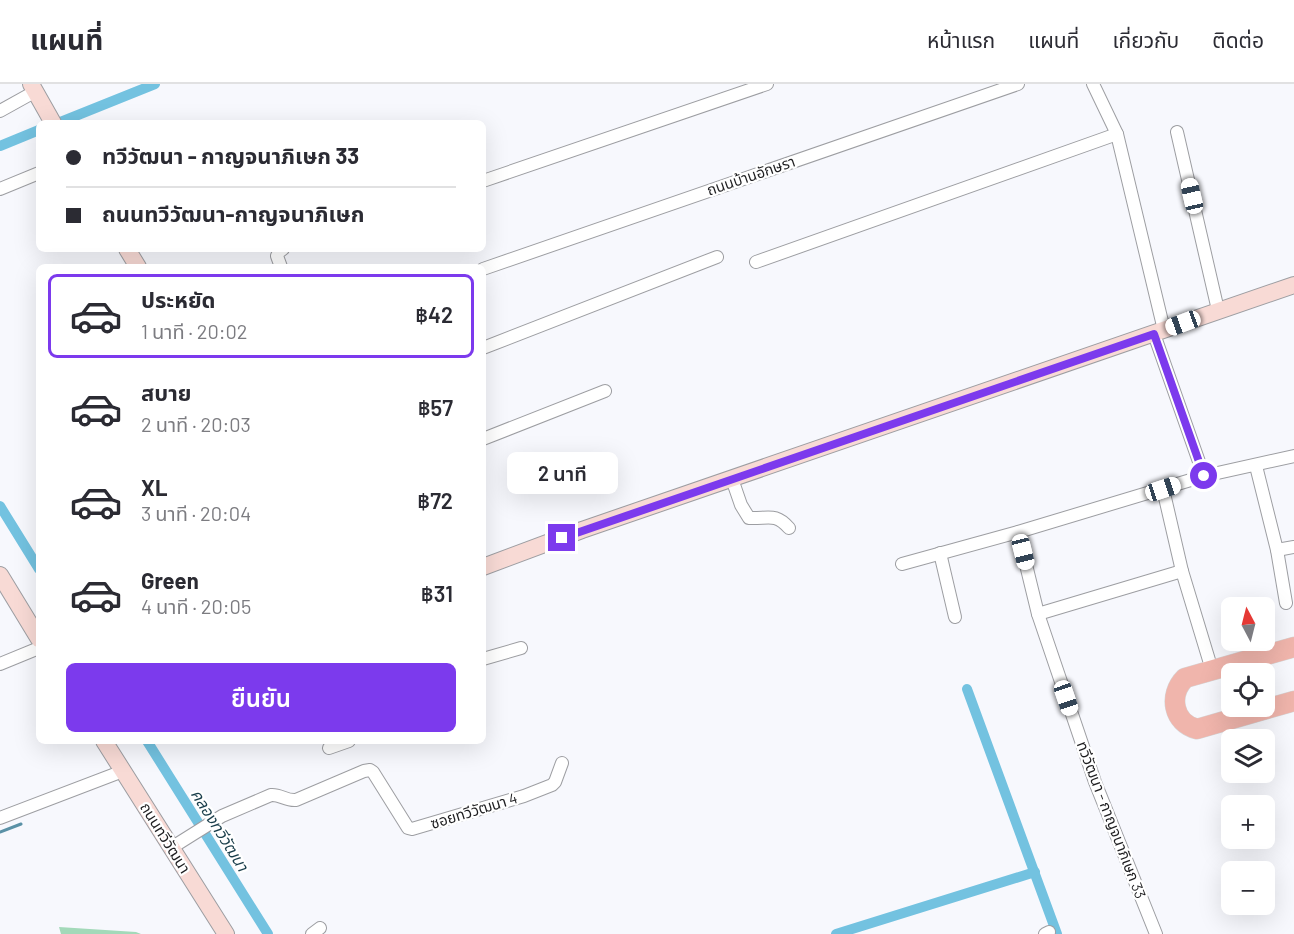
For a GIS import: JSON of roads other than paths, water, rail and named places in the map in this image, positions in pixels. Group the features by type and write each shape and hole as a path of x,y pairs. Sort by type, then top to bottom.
{"main road":[{"path":"1294,647 1185,678 1175,692 1175,705 1182,722 1197,729 1294,701"}],"street":[{"path":"486,180 767,84"},
{"name":"ถนนบ้านอักษรา","path":"486,268 1018,84"},
{"path":"1093,84 1117,134 1159,332 1204,476"},
{"path":"0,111 34,88 50,118"},
{"path":"1177,132 1218,310"},
{"path":"756,262 1117,134"},
{"path":"0,189 36,174"},
{"path":"486,347 717,257"},
{"path":"486,566 582,530 1294,285"},
{"path":"486,438 606,391"},
{"path":"902,564 1204,476 1294,456"},
{"path":"1256,466 1277,550 1286,603"},
{"path":"732,479 741,506 749,518 775,517 782,519 789,528"},
{"path":"1163,489 1182,571 1212,670"},
{"name":"ทวีวัฒนา - กาญจนาภิเษก 33","path":"1018,532 1038,614 1095,782 1156,934"},
{"path":"1277,550 1294,547"},
{"path":"940,553 955,616"},
{"path":"1038,614 1182,571"},
{"path":"0,575 36,634"},
{"path":"486,658 521,648"},
{"path":"0,664 36,649"},
{"name":"ถนนทวีวัฒนา","path":"106,744 226,934"},
{"path":"329,748 340,744"},
{"name":"ซอยทวีวัฒนา 4","path":"171,848 222,816 271,795 296,800 370,770 408,828 412,829 524,796 552,785 562,763"},
{"path":"0,818 123,771"}],"waterway":[{"path":"65,120 155,84"},
{"path":"0,146 36,131"},
{"name":"คลองทวีวัฒนา","path":"0,506 36,564"},
{"path":"967,689 1057,934"},
{"name":"คลองทวีวัฒนา","path":"149,744 268,934"},
{"path":"0,832 21,824"},
{"path":"836,934 1035,872"}]}
